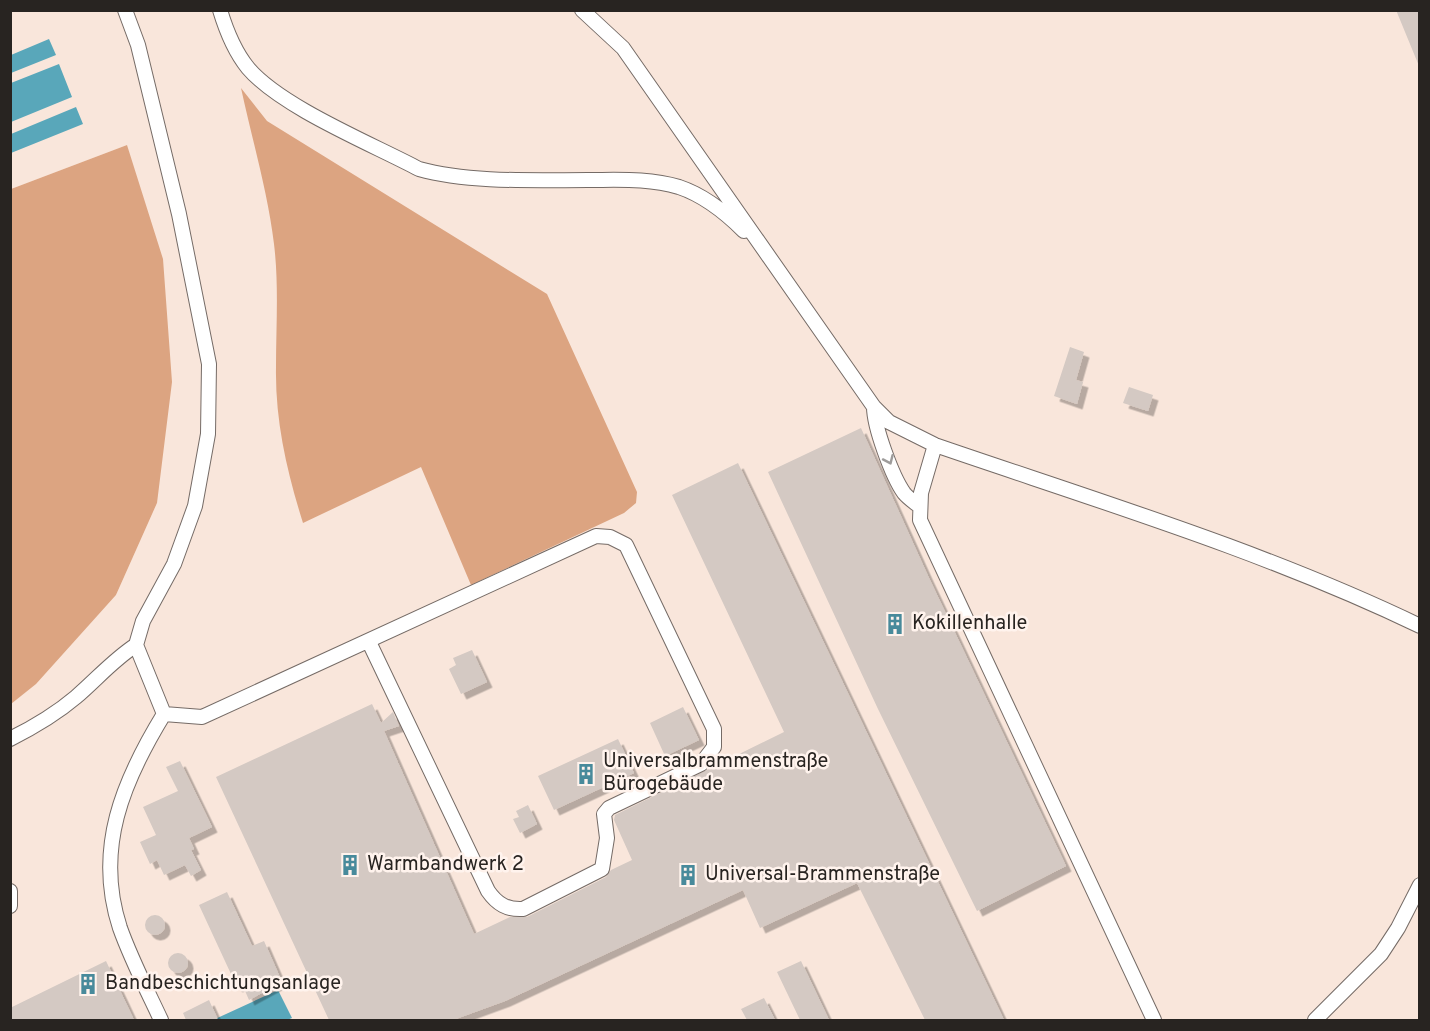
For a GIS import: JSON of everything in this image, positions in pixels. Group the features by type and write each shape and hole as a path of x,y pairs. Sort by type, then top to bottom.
{"lane":[{"path":"125,10 138,45 179,214 209,364 208,434 195,506 174,564 143,621 136,645 164,714"},
{"path":"220,10 233,44 248,67 285,99 419,168 436,174 485,177 644,180 682,188 727,214 773,261"},
{"path":"582,10 623,48 874,407 890,422 935,445 1233,547 1354,594 1419,626"},
{"path":"874,407 874,420 904,493 919,506"},
{"path":"935,445 919,506 920,520 1154,1020"},
{"path":"164,714 202,717 369,642 585,538 610,537 626,545 714,729 714,747 701,764 609,808 604,814 607,838 602,869 523,909 513,910 495,902 488,891 369,642"},
{"path":"10,740 40,724 77,696 114,660 136,645"},
{"path":"161,1020 120,928 112,898 110,867 112,836 119,805 136,758 164,714"},
{"path":"1315,1020 1381,954 1398,928 1419,885"},
{"path":"10,891 10,906"}],"shaded area":[{"path":"11,11 1419,11 1419,1020 11,1020 11,704 36,683 116,595 157,503 127,145 11,189"},
{"path":"241,88 267,121 547,294 637,492 636,503 624,513 471,585 421,467 303,523 287,465 280,427 276,387 277,306 274,244 264,186"},
{"path":"127,145 163,259 172,382 157,503 116,595 36,684 11,704 11,189"}],"water":[{"path":"49,39 56,55 11,73 11,55"},
{"path":"59,64 72,97 11,122 11,83"},
{"path":"76,107 83,124 11,153 11,134"},
{"path":"278,990 292,1018 287,1020 213,1020"}],"building":[{"path":"1396,10 1419,10 1419,66"},
{"path":"1070,347 1084,352 1076,380 1083,382 1077,404 1054,396"},
{"path":"1129,387 1153,395 1148,411 1123,403"},
{"name":"Kokillenhalle","path":"861,428 928,576 1066,866 977,911 878,709 768,472"},
{"path":"738,463 1004,1020 925,1020 857,883 760,928 743,890 505,1001 453,1020 329,1020 216,777 372,704 381,723 393,712 399,726 384,731 474,934 510,917 527,917 606,877 611,870 632,860 614,820 615,815 784,732 672,495"},
{"path":"472,650 487,682 461,694 449,669 456,665 453,658"},
{"path":"683,707 699,740 665,756 650,723"},
{"name":"Universalbrammenstraße Bürogebäude","path":"618,739 634,773 554,810 538,776"},
{"path":"180,761 212,827 189,838 194,849 191,850 201,870 191,876 185,865 164,875 157,860 150,864 140,842 156,835 143,807 178,791 166,767"},
{"path":"528,805 537,824 520,833 513,819 519,817 516,811"},
{"path":"227,892 252,946 264,941 282,982 249,1000 242,984 237,987 199,905"},
{"path":"155,915 162,918 165,925 162,932 155,935 148,932 145,925 148,918"},
{"path":"178,953 185,956 188,963 185,970 178,973 171,970 168,963 171,956"},
{"name":"Bandbeschichtungsanlage","path":"106,961 134,1020 10,1020 10,1008"},
{"path":"801,961 829,1020 800,1020 777,972"},
{"path":"764,998 775,1020 747,1020 741,1009"},
{"path":"209,1000 218,1020 186,1020 183,1013"}],"place":[{"name":"Kokillenhalle","path":"895,624"},
{"name":"Universalbrammenstraße Bürogebäude","path":"586,774"},
{"name":"Warmbandwerk 2","path":"350,865"},
{"name":"Universal-Brammenstraße","path":"688,875"},
{"name":"Bandbeschichtungsanlage","path":"88,984"}]}
